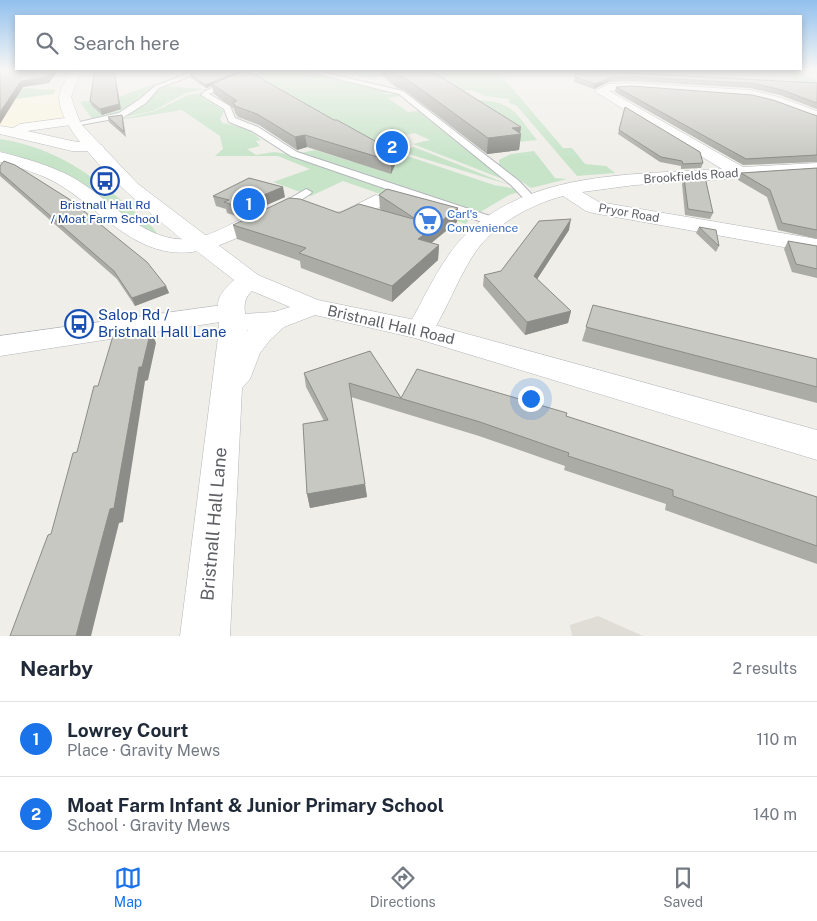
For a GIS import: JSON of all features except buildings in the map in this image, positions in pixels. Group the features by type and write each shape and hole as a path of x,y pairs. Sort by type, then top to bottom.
{"street":[{"name":"Bristnall Hall Road","path":"66,99 74,123 131,188 249,280 310,306 420,330 817,445"},
{"path":"613,99 741,173"},
{"path":"770,99 817,116"},
{"path":"1,131 74,123"},
{"path":"1,131 72,146 96,148"},
{"path":"0,157 70,184 133,231 154,242 184,246 202,243 288,204 305,206 341,219 376,201"},
{"name":"Brookfields Road","path":"565,190 630,180 817,168"},
{"path":"420,330 472,242 494,222 514,209 565,190"},
{"name":"Pryor Road","path":"565,190 592,207 817,246"},
{"name":"Bristnall Hall Lane","path":"204,636 234,295 249,280"},
{"name":"Bristnall Hall Lane","path":"224,412 246,350 274,321 300,312 310,306"},
{"path":"0,346 232,316 246,323 274,321"}],"lane":[{"path":"74,123 121,115 144,99"},
{"path":"211,99 227,108 232,120 255,129 286,151 494,222"},
{"path":"409,99 515,183 532,201"},
{"path":"288,204 306,192"}],"shaded area":[{"path":"0,99 69,99 73,121 0,131"},
{"path":"598,616 643,636 572,636 570,625"}],"green space":[{"path":"0,99 18,99 0,101"},
{"path":"110,99 139,99 117,115 93,120 80,102"},
{"path":"147,99 175,99 153,111 119,118"},
{"path":"180,99 205,99 224,111 220,119 222,123 247,128 261,140 256,141 260,146 247,149 256,155 274,152 288,154 469,219 466,224 343,181 311,196 273,182 310,169 278,156 215,156 223,149 220,136 182,110 114,121 155,111"},
{"path":"284,99 389,99 408,112 418,111 505,180 413,144 430,140 415,133 389,138 403,146 392,149 353,137"},
{"path":"507,99 521,99 563,148 572,148 585,164 606,166 615,173 577,176 517,106 508,102 510,99"},
{"path":"479,100 500,103 513,111 537,140 518,142 459,102"},
{"path":"347,136 494,185 517,189 519,192 509,195 477,214 300,153 315,150 353,162"},
{"path":"0,139 39,149 57,156 74,166 106,187 151,225 157,234 139,227 88,187 71,177 41,164 0,151"},
{"path":"414,147 510,185 399,151"},
{"path":"534,151 555,178 567,179 531,188 499,166 499,160 511,154"}],"place":[{"name":"Moat Farm Infant & Junior Primary School","path":"392,147"},
{"name":"Bristnall Hall Rd / Moat Farm School","path":"105,181"},
{"name":"Lowrey Court","path":"249,204"},
{"name":"Carl's Convenience","path":"428,221"},
{"name":"Salop Rd / Bristnall Hall Lane","path":"79,324"}]}
